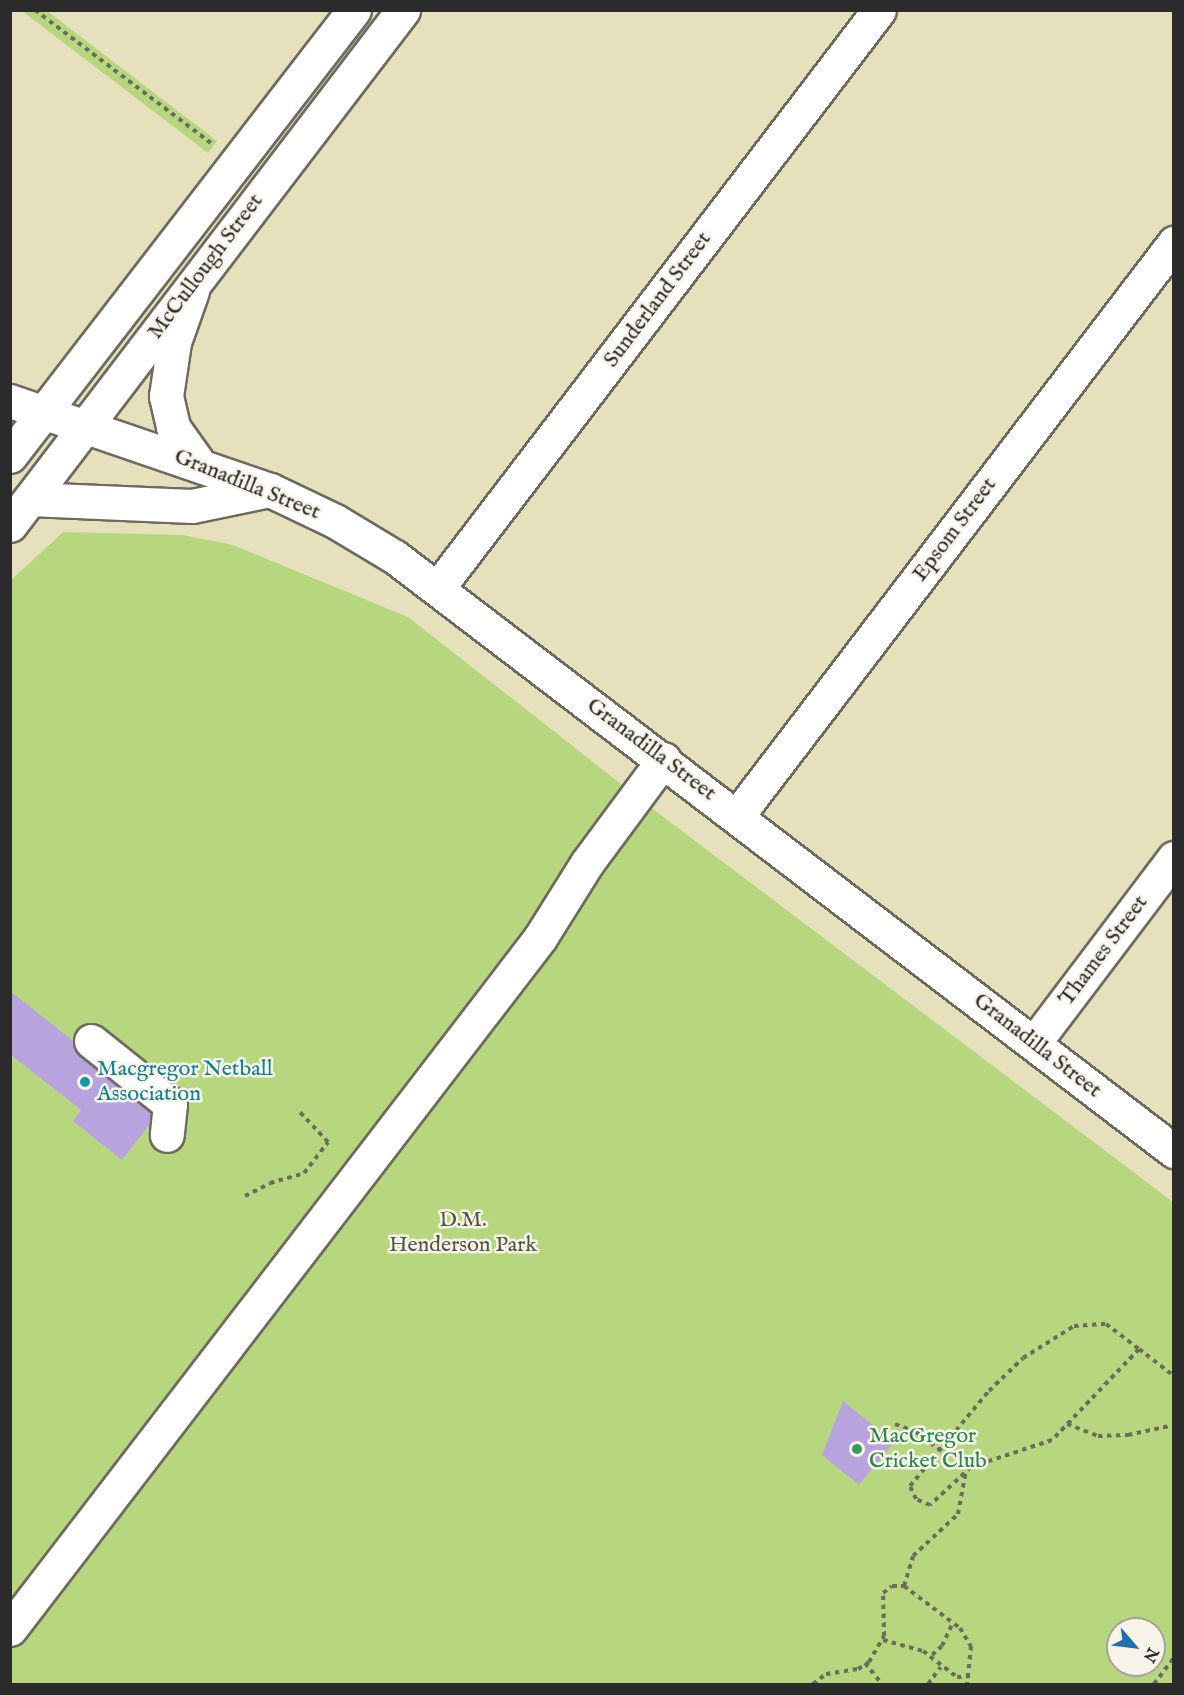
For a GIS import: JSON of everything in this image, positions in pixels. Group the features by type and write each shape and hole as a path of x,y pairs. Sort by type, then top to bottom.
{"street":[{"name":"McCullough Street","path":"10,456 354,10"},
{"name":"McCullough Street","path":"10,525 404,10"},
{"name":"Sunderland Street","path":"437,589 879,10"},
{"name":"Epsom Street","path":"737,816 1173,243"},
{"path":"196,280 174,342 166,396 173,427 200,465"},
{"name":"Granadilla Street","path":"10,401 270,490 367,539 664,759 1173,1152"},
{"path":"30,499 192,506 270,490"},
{"path":"11,1628 540,938 587,863 664,759"},
{"name":"Thames Street","path":"1034,1043 1173,858"},
{"path":"91,1041 170,1104 167,1135"}],"path":[{"path":"35,10 219,150"},
{"path":"245,1196 270,1183 304,1173 328,1142 297,1109"},
{"path":"1139,1349 1052,1440 966,1471 930,1505 916,1500 910,1486 961,1421 1023,1358 1074,1326 1108,1323 1173,1376"},
{"path":"895,1424 916,1432 940,1450"},
{"path":"1067,1424 1098,1436 1128,1435 1173,1425"},
{"path":"904,1586 913,1556 958,1514 966,1471"},
{"path":"813,1684 826,1674 858,1669 866,1664 883,1640 883,1593 892,1586 904,1586 953,1622 970,1646 968,1684"},
{"path":"932,1655 953,1622"},
{"path":"883,1640 932,1655 941,1667 957,1677 970,1677"},
{"path":"1154,1684 1173,1657"},
{"path":"866,1664 882,1684"},
{"path":"928,1684 941,1667"}],"green space":[{"path":"22,11 47,11 217,141 208,153"},
{"name":"D.M. Henderson Park","path":"63,532 183,535 233,545 408,617 653,809 1173,1202 1173,1684 11,1684 10,581"}],"building":[{"name":"Macgregor Netball Association","path":"10,991 161,1110 122,1160 73,1121 81,1110 10,1054"},
{"name":"MacGregor Cricket Club","path":"843,1401 894,1442 859,1485 822,1455"}],"place":[{"name":"Macgregor Netball Association","path":"85,1082"},
{"name":"MacGregor Cricket Club","path":"857,1449"}]}
